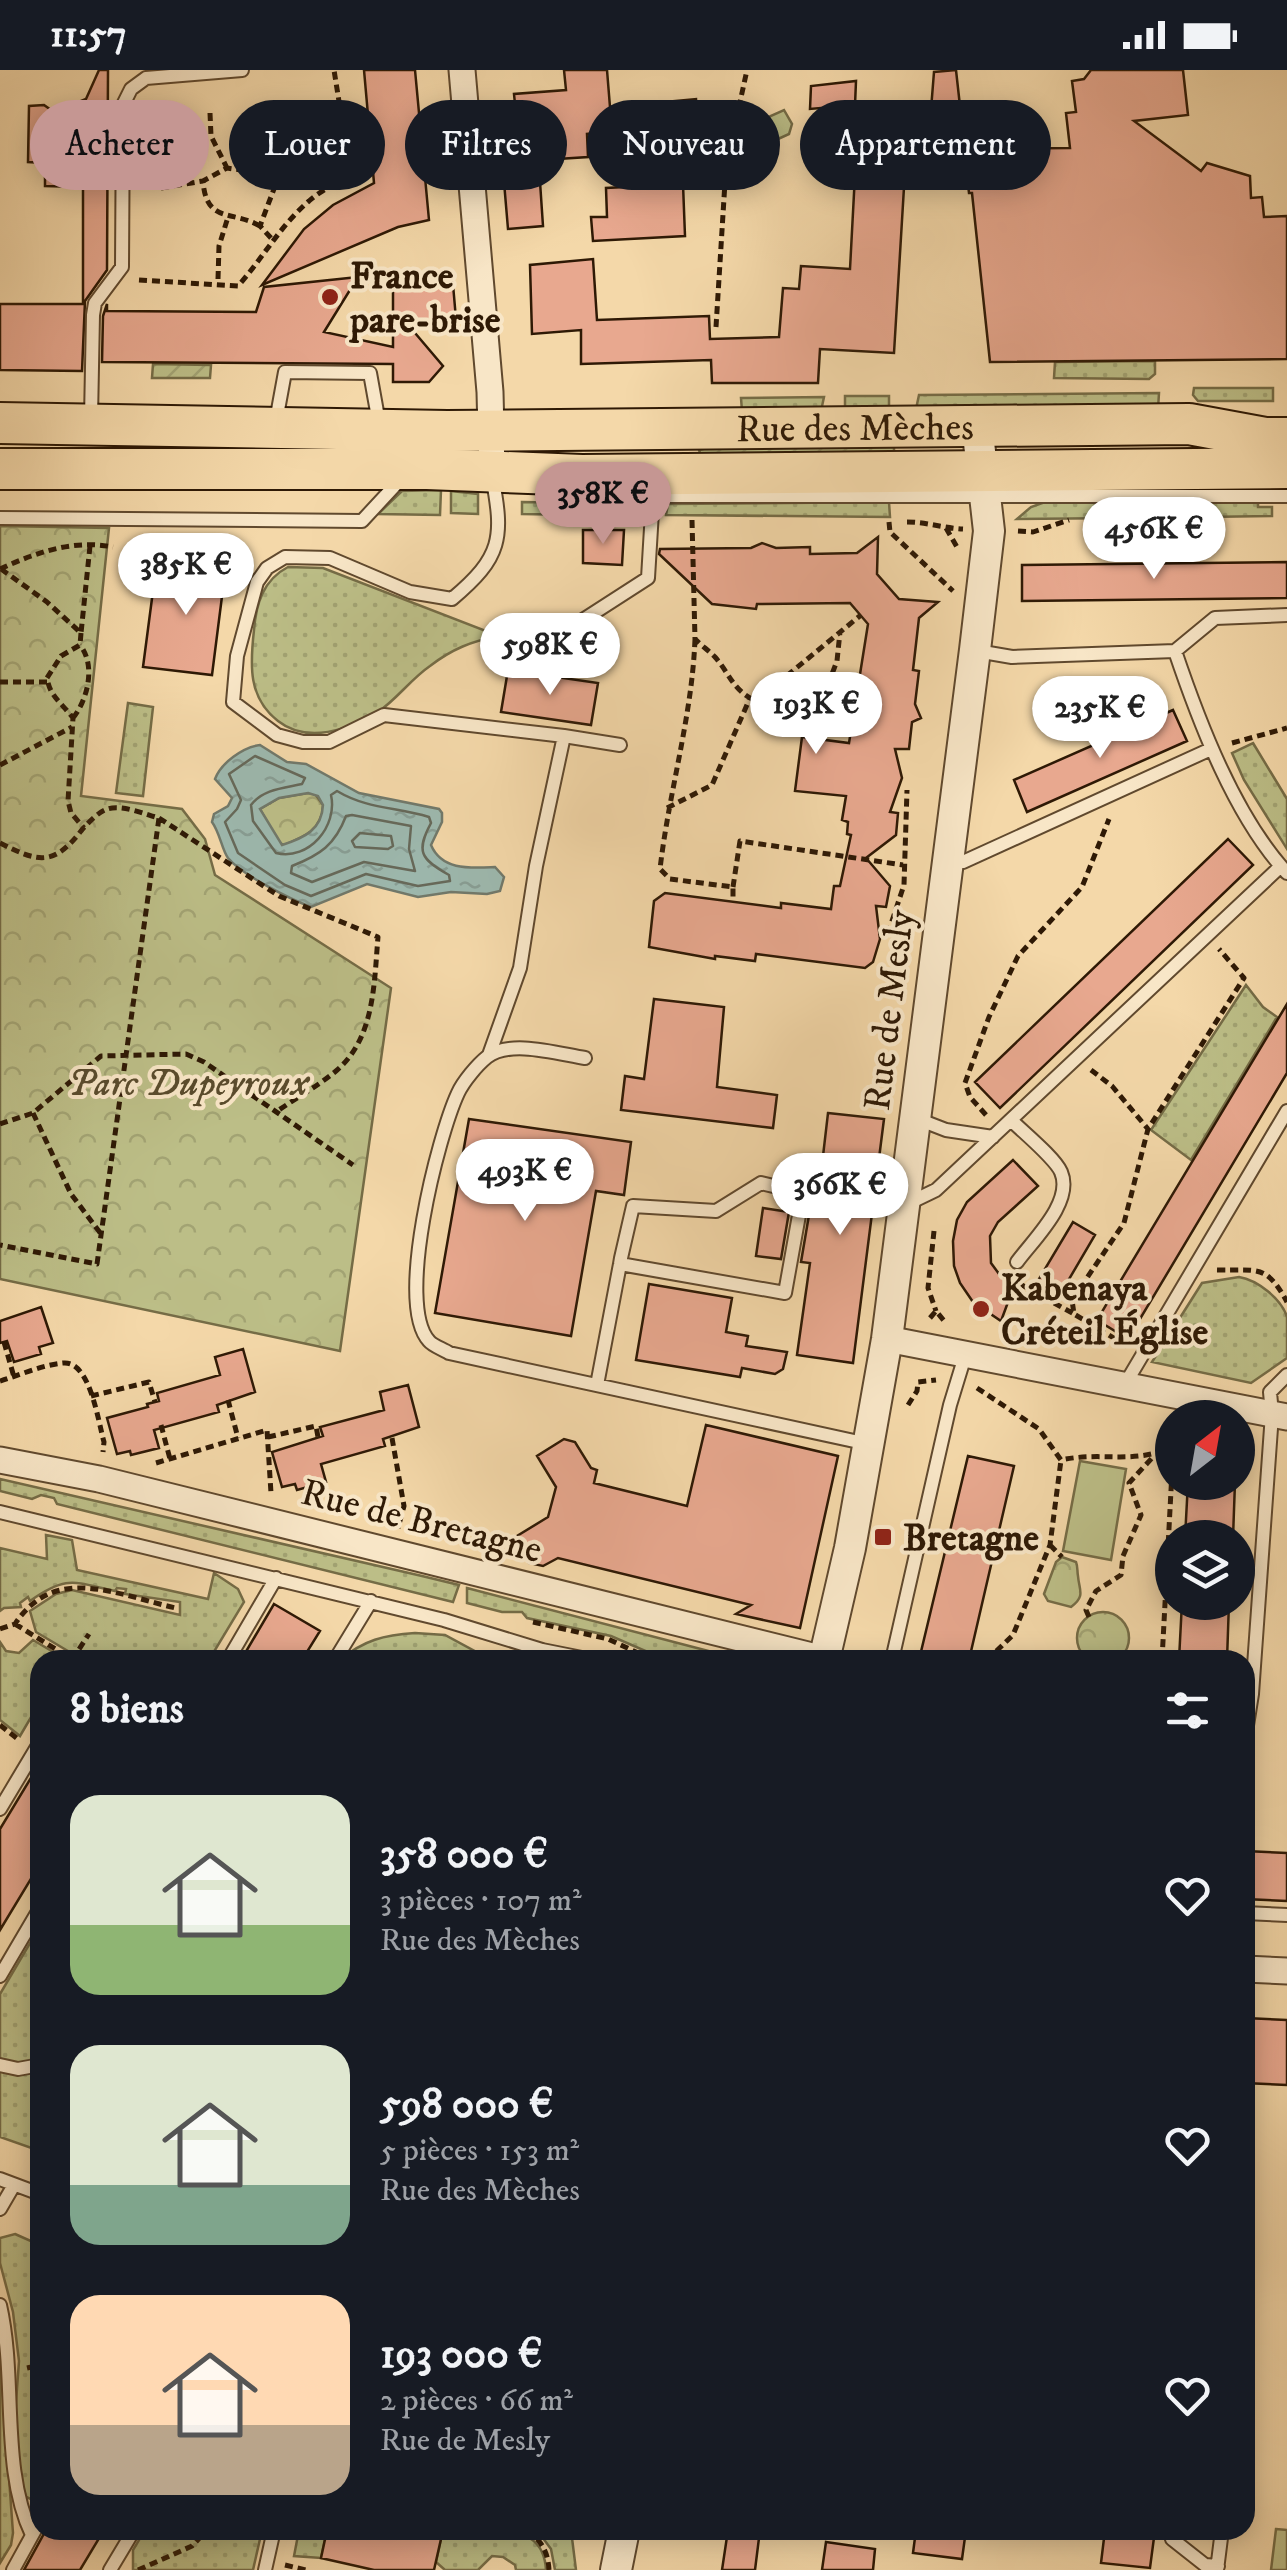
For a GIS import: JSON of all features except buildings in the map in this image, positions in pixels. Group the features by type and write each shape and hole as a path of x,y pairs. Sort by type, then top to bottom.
{"main road":[{"name":"Rue des Mèches","path":"0,423 380,430 1189,424 1265,438 1287,438"},
{"name":"Rue des Mèches","path":"0,469 414,469 984,482 1287,468"}],"street":[{"path":"462,70 492,471"},
{"name":"Rue de Mesly","path":"826,1650 850,1548 887,1339 975,650 989,531 977,425"},
{"path":"887,1339 965,1356 1128,1378 1279,1416"},
{"name":"Rue de Bretagne","path":"0,1460 100,1479 784,1650"},
{"path":"1255,1970 1287,1972"},
{"path":"616,2570 622,2540"}],"lane":[{"path":"91,425 93,315 100,296 122,267 123,104 131,89 146,78 242,70"},
{"path":"274,428 285,372 370,373 380,430"},
{"path":"0,518 362,521 387,490 414,469"},
{"path":"492,471 500,518 497,546 478,577 452,599 410,592 330,558 284,557 267,568 257,582 237,656 234,702 277,736 302,742 329,742 384,715 620,744"},
{"name":"Rue des Mèches","path":"492,471 599,496 984,482 1287,496"},
{"path":"507,644 540,647 648,578 652,495"},
{"path":"975,650 1012,657 1174,651 1214,618 1287,615"},
{"path":"905,1206 936,1190 986,1136 1012,1120 1205,937 1284,870 1239,802 1212,749 1174,651"},
{"path":"564,736 536,866 520,968 489,1055 460,1090 437,1150 416,1267 418,1317 428,1340 449,1353 868,1444"},
{"path":"947,860 963,862 1212,749"},
{"path":"489,1055 523,1048 585,1058"},
{"path":"1128,1378 1287,1111"},
{"path":"915,1118 946,1130 986,1136"},
{"path":"1012,1120 1061,1171 1063,1192 1058,1206 1017,1262"},
{"path":"596,1385 620,1264 633,1206 716,1211 761,1183 803,1193 785,1292 620,1264"},
{"path":"894,1650 965,1356"},
{"path":"1255,1663 1279,1416 1270,1392 1287,1374"},
{"path":"0,1512 371,1601 522,1650"},
{"path":"234,1650 276,1578"},
{"path":"340,1650 371,1601"},
{"path":"2,1801 30,1758"},
{"path":"1255,1913 1287,1915"},
{"path":"0,1976 30,1925"},
{"path":"0,2065 30,2067"},
{"path":"0,2179 30,2191"},
{"path":"0,2208 14,2186"},
{"path":"0,2304 8,2338 9,2446 18,2512 30,2532"},
{"path":"12,2570 30,2538"},
{"path":"110,2570 128,2540"},
{"path":"265,2570 272,2540"},
{"path":"1173,2540 1205,2565 1218,2568 1221,2540"}],"path":[{"path":"334,70 339,100"},
{"path":"716,328 726,166 747,70"},
{"path":"209,178 227,168 211,136 210,113"},
{"path":"204,190 210,206 228,217 247,218 272,239"},
{"path":"260,226 273,190"},
{"path":"116,278 238,286 255,268 272,239 323,190"},
{"path":"218,279 219,246 228,217"},
{"path":"692,520 692,697 667,808 660,868 670,879 733,888"},
{"path":"1010,532 1034,532 1064,520 1084,520"},
{"path":"890,522 890,532 956,594"},
{"path":"907,522 964,529"},
{"path":"73,718 57,702 47,682 54,662 80,645 90,546"},
{"path":"0,569 39,551 113,547"},
{"path":"0,569 47,602 82,634"},
{"path":"667,808 712,785 753,699 861,615"},
{"path":"695,639 760,710 785,713 821,703 837,660 840,632"},
{"path":"80,645 88,655 87,694 73,718 68,801 70,813 84,828"},
{"path":"0,682 47,682"},
{"path":"0,765 72,727"},
{"path":"1212,749 1287,728"},
{"path":"885,930 889,930 904,885 907,790"},
{"path":"986,1136 989,1118 970,1098 965,1083 988,1018 1018,956 1082,887 1098,853 1116,792"},
{"path":"0,844 42,859 59,855 70,847 84,828 106,810 116,808 159,818 279,896 378,936 373,999 366,1028 339,1069 276,1112"},
{"path":"0,1245 97,1264 159,818"},
{"path":"732,898 740,841 903,865"},
{"path":"1074,1314 1072,1300 1077,1288 1124,1223 1148,1129 1244,978 1205,937"},
{"path":"0,1124 33,1114 101,1056 186,1054 204,1062 353,1164"},
{"path":"1076,1059 1112,1086 1148,1129"},
{"path":"33,1114 72,1194 102,1234"},
{"path":"1017,1262 1015,1282 1130,1348 1121,1366 1128,1378"},
{"path":"1194,1266 1253,1269 1274,1280 1287,1302"},
{"path":"4,1342 14,1377"},
{"path":"0,1381 66,1362 78,1367 86,1376 104,1442 100,1479"},
{"path":"91,1396 149,1382 156,1402"},
{"path":"977,1388 1039,1429 1061,1460 1050,1545 1012,1635 997,1650"},
{"path":"228,1400 238,1438"},
{"path":"161,1425 170,1459"},
{"path":"268,1437 316,1426 318,1436"},
{"path":"134,1488 138,1468 267,1430 272,1484 267,1520"},
{"path":"391,1551 404,1506 392,1438"},
{"path":"1061,1460 1084,1455 1136,1460 1154,1455"},
{"path":"1089,1617 1086,1610 1096,1592 1121,1575 1123,1556 1141,1515 1129,1483 1154,1455"},
{"path":"1163,1650 1171,1500"},
{"path":"1050,1545 1062,1558"},
{"path":"0,1629 15,1624 27,1606 58,1588 76,1586 176,1608"},
{"path":"15,1624 57,1650"},
{"path":"78,1650 88,1634"},
{"path":"0,1725 21,1742"},
{"path":"138,2570 198,2540"},
{"path":"540,2540 548,2556 549,2570"}],"green space":[{"path":"784,110 792,124 789,134 780,138 780,112"},
{"path":"1155,361 1155,374 1149,379 1054,378 1055,362"},
{"path":"153,364 211,365 210,378 152,378"},
{"path":"1194,388 1273,388 1273,401 1198,401 1193,395"},
{"path":"1159,393 1158,409 916,409 919,395"},
{"path":"845,396 889,396 889,410 845,411"},
{"path":"824,397 821,411 742,411 741,398"},
{"path":"894,443 894,457 699,450 715,446"},
{"path":"441,490 440,515 378,514 402,491"},
{"path":"451,491 478,494 478,514 451,513"},
{"path":"1258,500 1258,507 1272,507 1272,516 1132,518 1132,502"},
{"path":"522,502 633,504 637,516 522,514"},
{"path":"889,502 890,517 666,515 668,504"},
{"path":"1045,502 1124,502 1124,518 1017,519"},
{"name":"Parc Dupeyroux","path":"0,526 109,528 81,796 182,809 205,839 215,875 391,988 340,1351 0,1279"},
{"path":"288,567 323,568 499,636 446,655 385,707 354,724 315,733 289,728 261,702 252,668 259,602 272,579"},
{"path":"128,703 153,707 143,796 116,793"},
{"path":"1253,743 1287,799 1287,849 1244,780 1232,753"},
{"path":"315,794 323,805 319,821 298,839 284,845 278,842 260,809 279,798"},
{"path":"1246,985 1263,1007 1277,1017 1191,1160 1151,1130"},
{"path":"1239,1277 1268,1291 1280,1303 1287,1317 1287,1358 1251,1383 1152,1362 1202,1283"},
{"path":"1080,1461 1126,1469 1111,1560 1063,1551"},
{"path":"0,1479 459,1585 453,1602 57,1504 54,1498 41,1495 32,1499 0,1491"},
{"path":"46,1535 72,1540 77,1570 208,1599 214,1573 238,1589 244,1602 215,1650 66,1650 36,1632 30,1611 56,1594 72,1590 180,1615 180,1602 125,1594 126,1589 115,1591 71,1583 53,1587 30,1601 28,1597 20,1603 21,1607 0,1611 0,1548 47,1559"},
{"path":"1062,1557 1077,1566 1080,1596 1071,1607 1048,1601 1044,1594 1056,1562"},
{"path":"467,1588 705,1650 643,1650 611,1636 527,1618 522,1612 502,1612 467,1603"},
{"path":"1093,1614 1113,1614 1127,1628 1126,1650 1079,1648 1079,1628"},
{"path":"394,1635 445,1635 473,1650 354,1650"},
{"path":"33,1640 50,1650 30,1650 30,1719 20,1736 0,1720 0,1642 6,1651 19,1653"},
{"path":"30,1943 30,2148 0,2137 0,1994"},
{"path":"15,2234 30,2241 30,2499 24,2496 14,2430 19,2361 13,2312 0,2263 0,2238"},
{"path":"0,2354 13,2533 0,2563"},
{"path":"1276,2529 1287,2530 1287,2570 1271,2570"},
{"path":"139,2540 260,2540 253,2570 133,2570 133,2550"},
{"path":"297,2540 325,2540 321,2558 294,2556"},
{"path":"441,2540 532,2540 544,2557 546,2570 516,2570 503,2557 492,2556 478,2570 445,2570 436,2562"},
{"path":"544,2540 572,2540 576,2570 555,2570 551,2549"}],"water":[{"path":"260,745 287,762 306,764 359,793 439,809 442,822 431,845 436,853 458,866 495,867 504,877 500,891 418,897 367,884 311,907 255,879 228,858 212,822 214,814 228,806 232,798 215,779 218,773 233,757","holes":["308,793 318,796 323,805 315,827 282,845 260,809 279,798"]}],"place":[{"name":"France pare-brise","path":"330,297"},
{"name":"Kabenaya Créteil Église","path":"981,1309"},
{"name":"Bretagne","path":"883,1537"}]}
